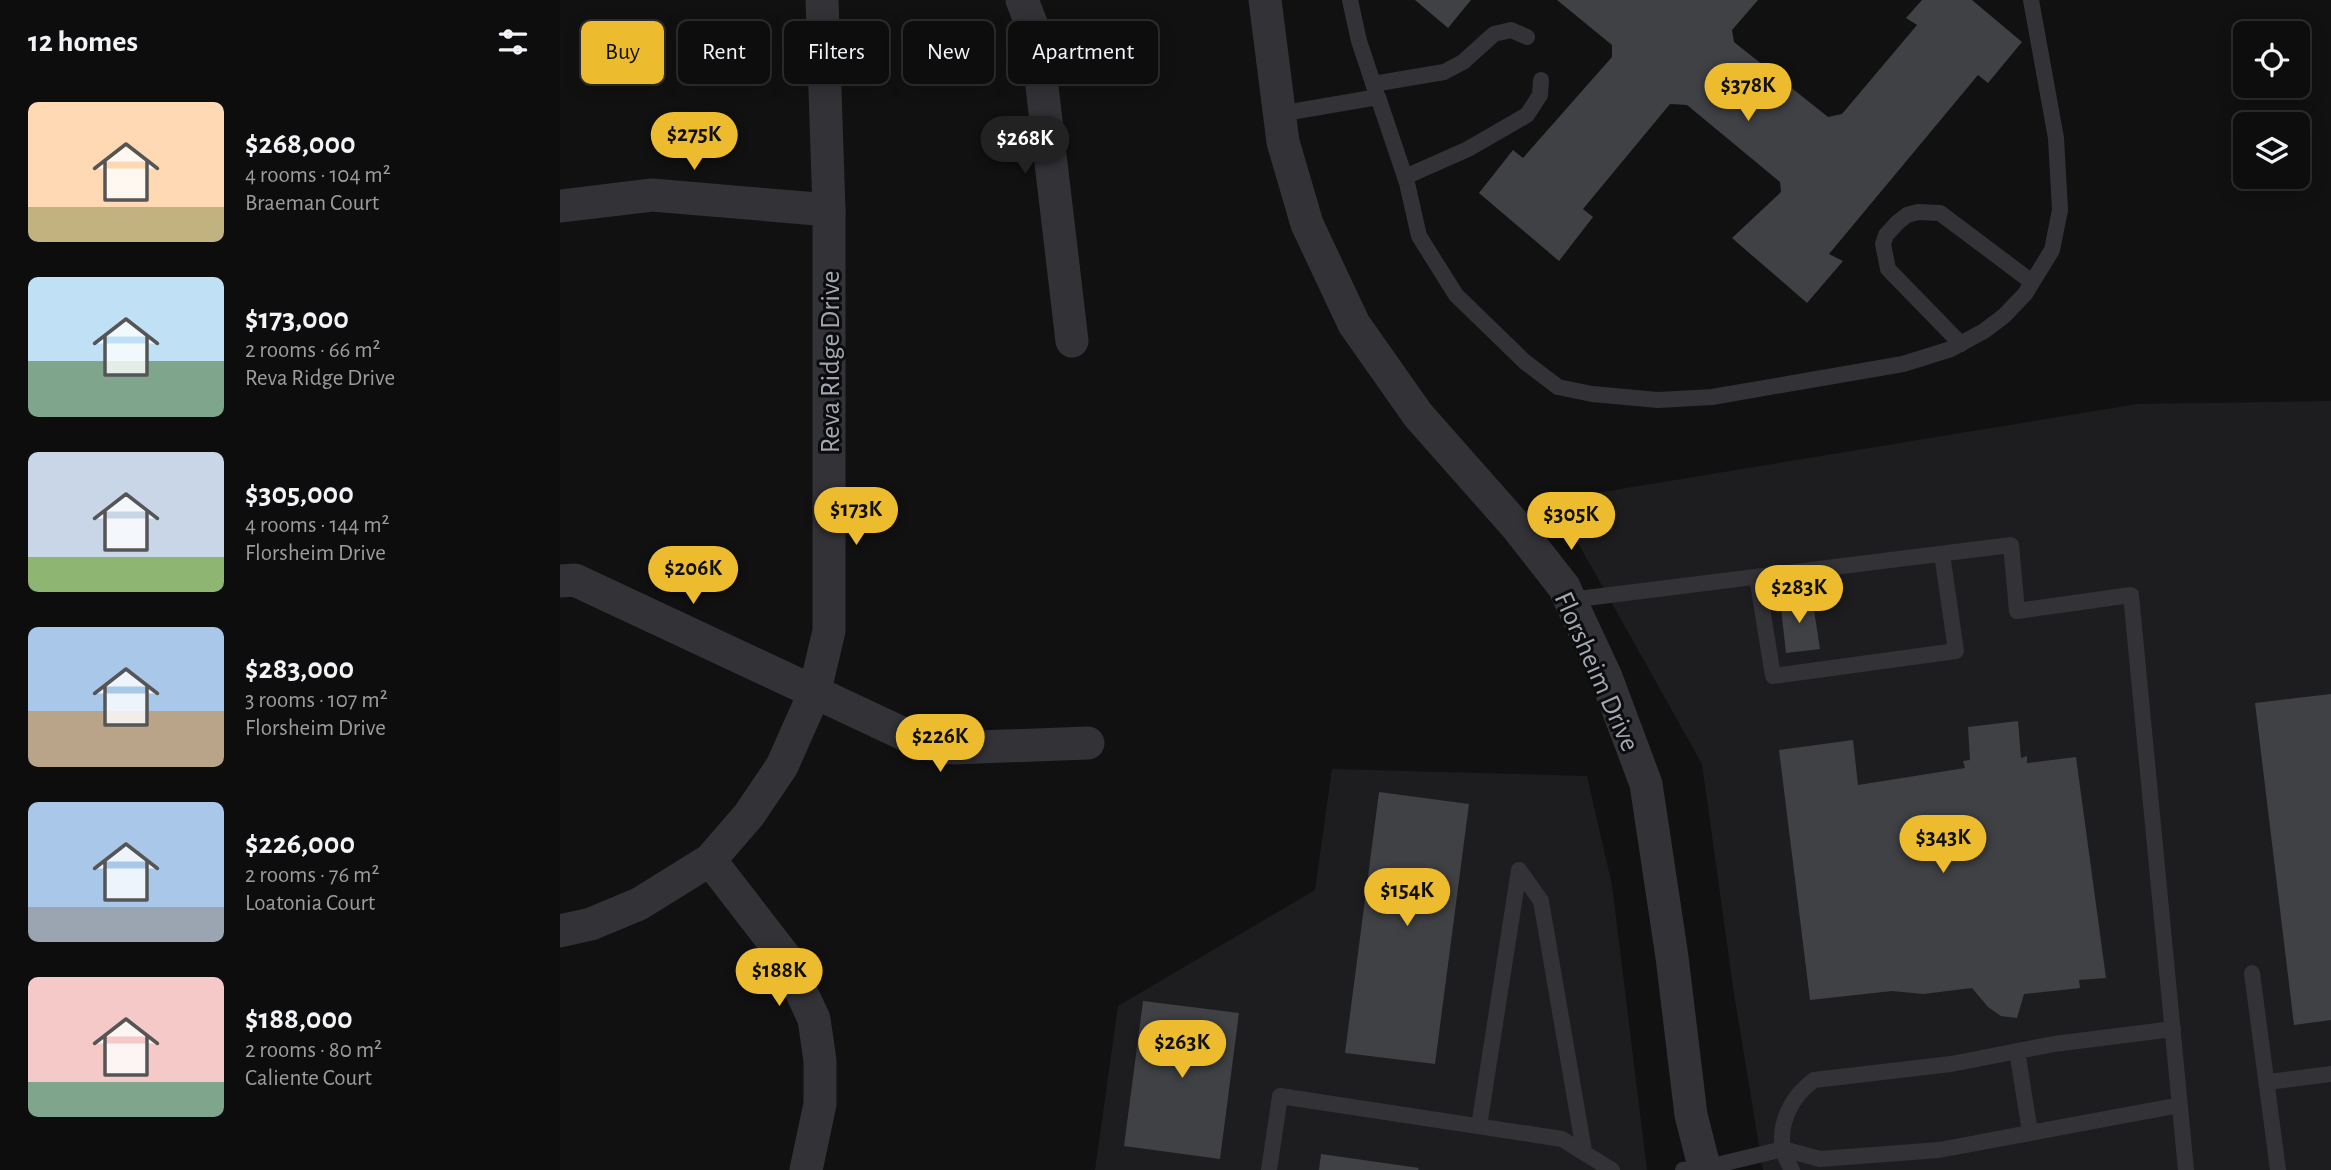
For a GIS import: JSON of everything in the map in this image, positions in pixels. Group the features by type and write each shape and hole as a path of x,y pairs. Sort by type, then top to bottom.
{"street":[{"name":"Reva Ridge Drive","path":"560,931 591,924 639,904 710,859 749,816 782,766 814,694 829,631 829,210 822,0"},
{"path":"1022,0 1036,36 1072,341"},
{"name":"Florsheim Drive","path":"1265,0 1283,142 1307,224 1354,324 1418,415 1517,527 1564,587 1606,677 1646,784 1672,957 1697,1169"},
{"path":"560,206 652,195 829,210"},
{"path":"560,581 575,580 923,743 953,748 1088,743"},
{"path":"710,859 785,957 814,1019 820,1061 820,1104 806,1170"}],"lane":[{"path":"1350,0 1359,41 1405,177 1419,236 1455,295 1525,362 1558,387 1592,394 1658,400 1712,397 1903,364 1961,344 2004,316 2032,282 2052,250 2060,210 2056,138 2031,0"},
{"path":"1279,114 1444,72 1463,62 1494,34 1511,30 1527,37"},
{"path":"1405,177 1468,149 1527,114 1540,95 1541,80"},
{"path":"1961,344 1888,269 1883,244 1886,235 1898,222 1918,212 1940,213 2032,282"},
{"path":"1570,600 2011,545 2017,611 2131,595 2186,1170"},
{"path":"1758,577 1773,676 1956,651 1942,554"},
{"path":"1479,1126 1519,870 1541,901 1584,1152"},
{"path":"2252,973 2278,1170"},
{"path":"1792,1170 1783,1149 1786,1113 1802,1089 1814,1080 1951,1064 2054,1044 2173,1029"},
{"path":"2017,1051 2030,1132"},
{"path":"2268,1082 2331,1074"},
{"path":"1269,1170 1279,1096 1562,1139 1612,1170"},
{"path":"1697,1169 1783,1149 1820,1159 1939,1150 2180,1105"}],"shaded area":[{"path":"2331,401 2331,1170 1763,1170 1734,994 1702,764 1554,500 2137,404"},
{"path":"1332,769 1587,776 1612,885 1647,1170 1095,1170 1118,1006 1315,890"}],"building":[{"path":"1415,0 1471,0 1448,28"},
{"path":"1557,0 1758,0 1732,30 1734,42 1828,117 1842,114 1917,25 1906,18 1922,0 1972,0 2022,42 1988,83 1978,75 1829,254 1843,261 1807,303 1732,238 1781,192 1780,182 1687,105 1670,104 1583,209 1593,217 1559,261 1479,193 1513,150 1523,158 1612,57 1612,45"},
{"path":"1812,597 1820,649 1786,653 1780,599"},
{"path":"2331,694 2331,1020 2294,1025 2255,703"},
{"path":"2018,721 2021,758 2027,756 2027,763 2076,757 2106,978 2079,980 2080,988 2024,994 2017,1018 2001,1016 1988,1007 1972,988 1923,994 1892,991 1810,1000 1779,750 1853,740 1858,785 1965,768 1963,761 1970,760 1968,727"},
{"path":"1379,792 1469,804 1435,1064 1345,1053"},
{"path":"1143,1001 1239,1013 1220,1159 1124,1146"},
{"path":"1321,1154 1419,1168 1319,1170"}]}
